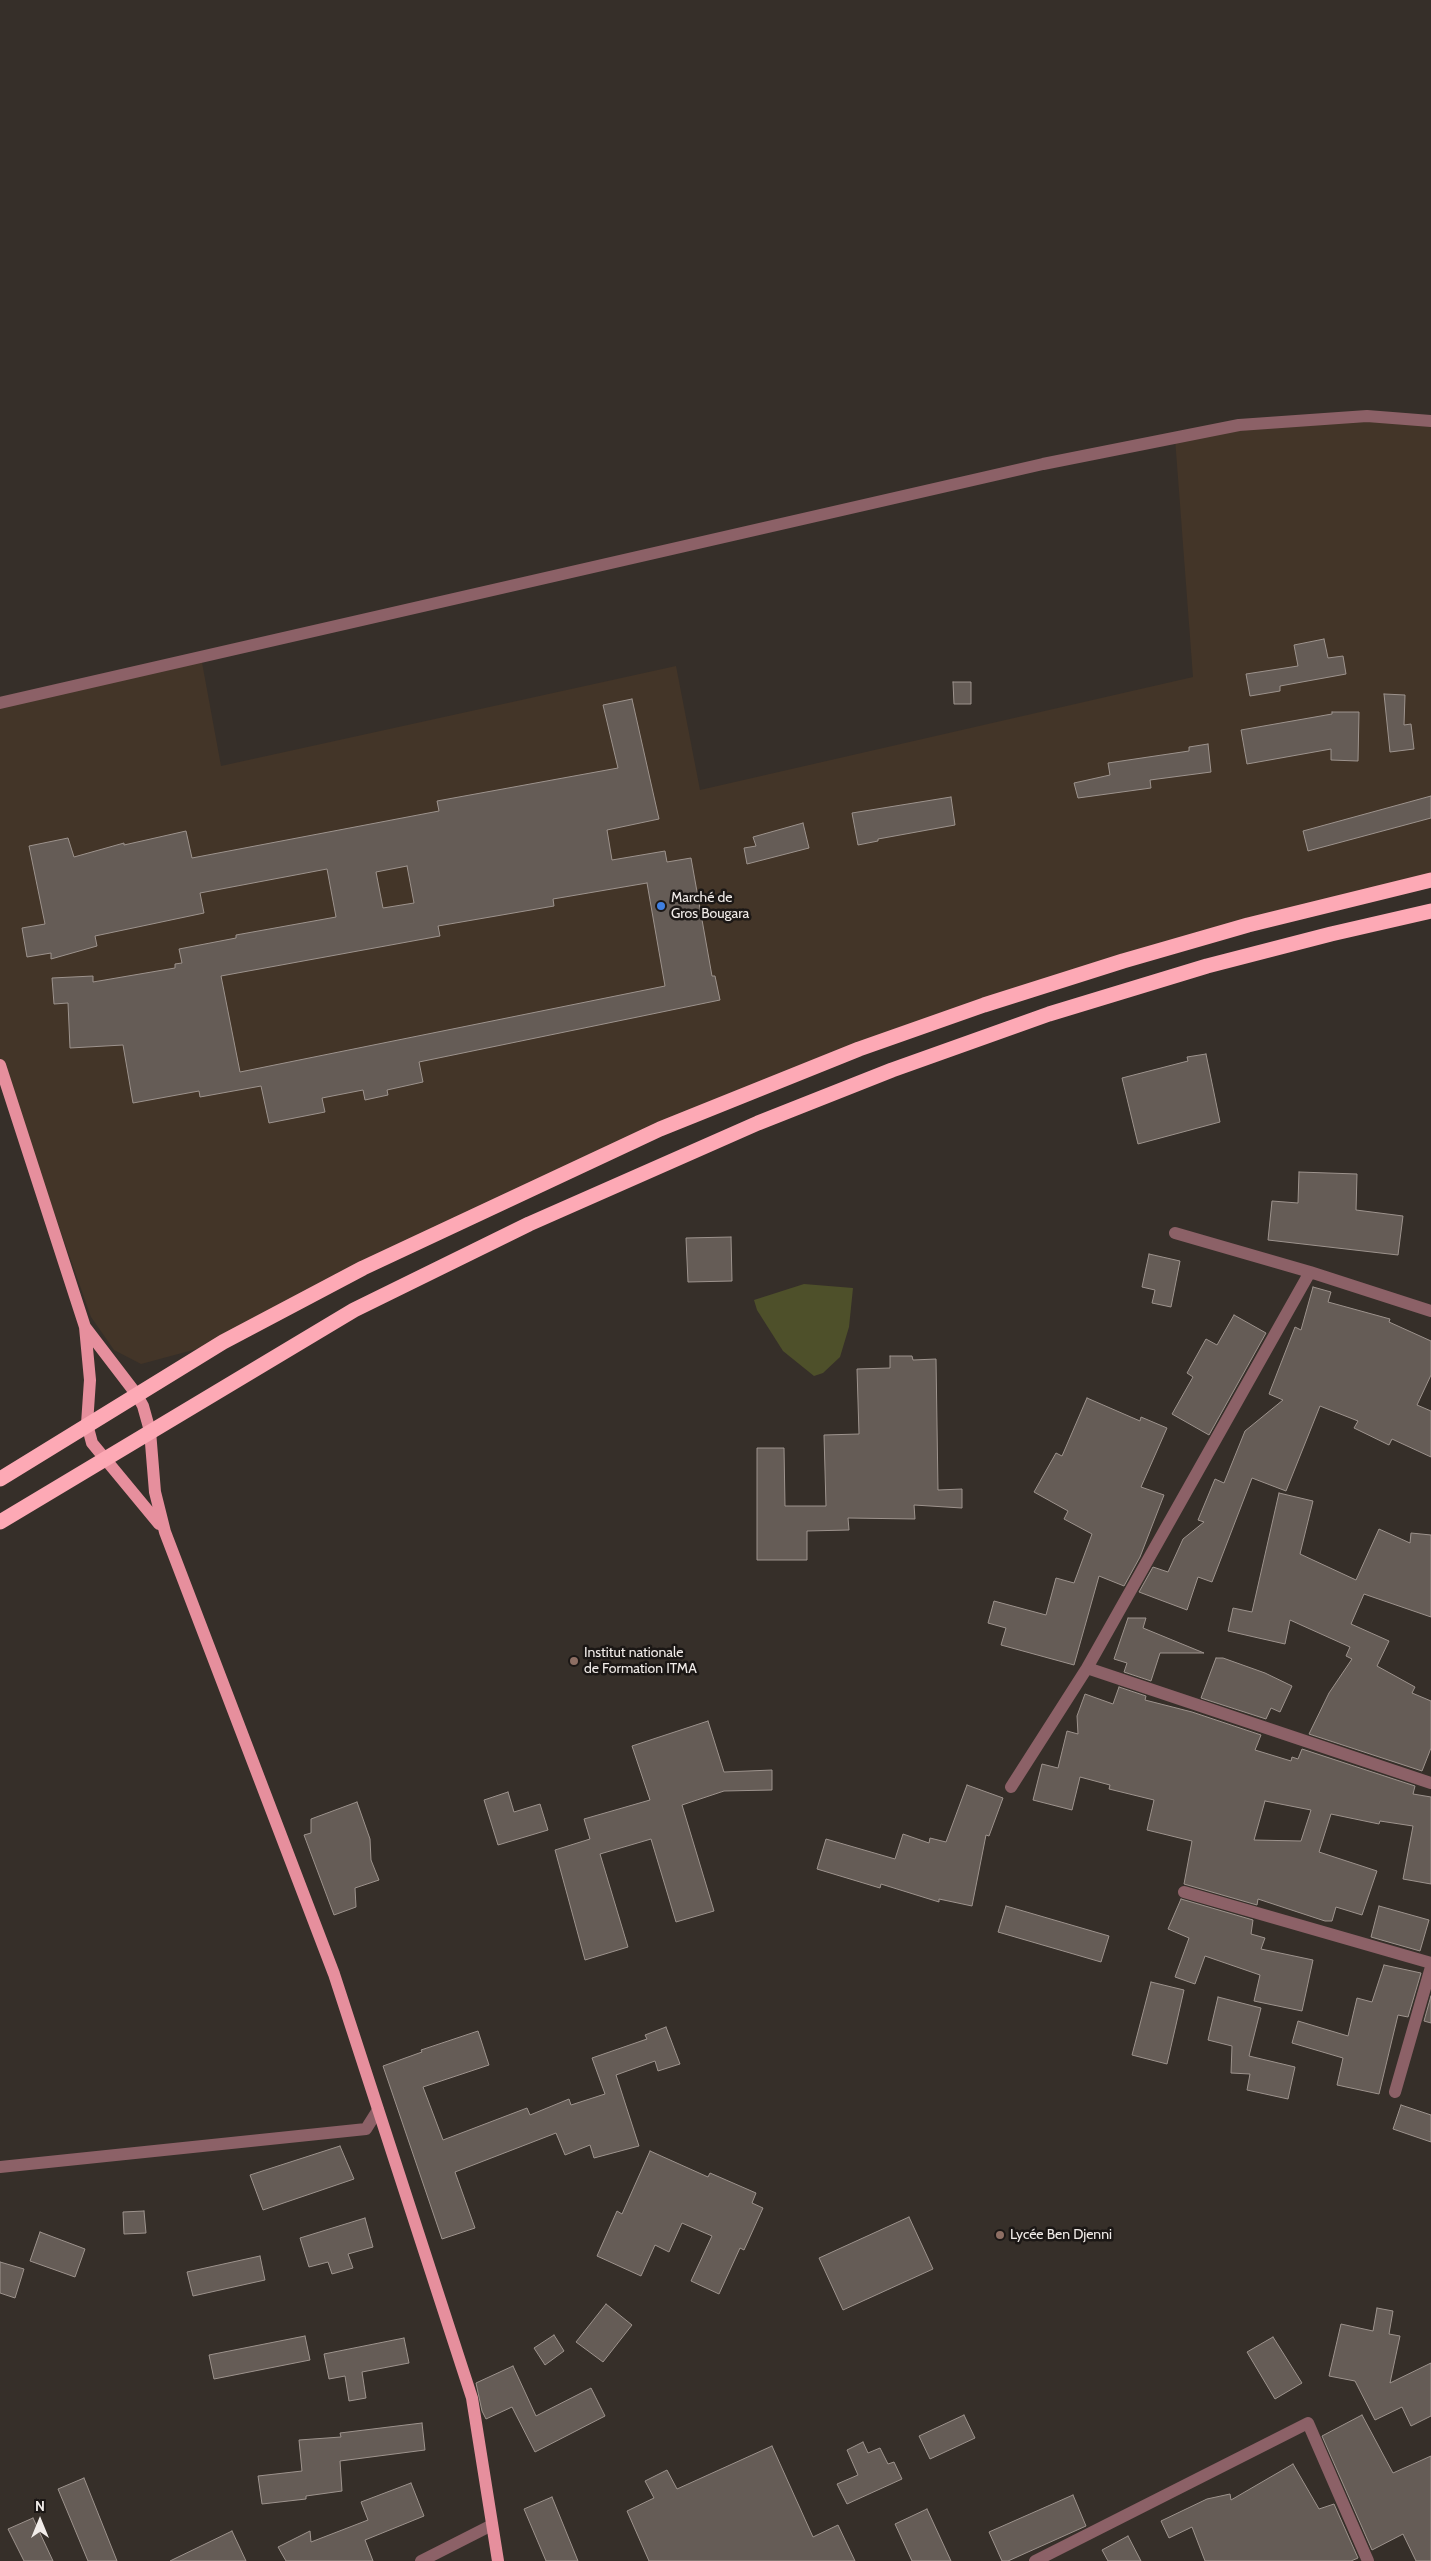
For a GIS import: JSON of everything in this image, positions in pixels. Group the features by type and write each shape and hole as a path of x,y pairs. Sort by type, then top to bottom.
{"highway":[{"path":"0,1478 223,1342 363,1268 634,1141 731,1100 859,1049 984,1005 1124,961 1258,922 1431,880"},
{"path":"0,1522 354,1310 529,1224 758,1123 892,1070 1049,1014 1207,966 1331,934 1431,911"}],"main road":[{"path":"0,1064 85,1327 90,1380 87,1424 92,1444 137,1494 165,1532"},
{"path":"85,1327 137,1395 150,1431 155,1492 165,1532 334,1974 472,2398 498,2561"}],"street":[{"path":"0,704 1053,462 1240,425 1367,416 1431,422"},
{"path":"1175,1234 1310,1272 1431,1310"},
{"path":"1011,1787 1087,1668 1310,1272"},
{"path":"1087,1668 1431,1783"},
{"path":"1184,1892 1431,1963"},
{"path":"1395,2092 1431,1967"},
{"path":"0,2167 366,2129 378,2110"},
{"path":"1035,2561 1308,2423 1368,2561"},
{"path":"421,2561 492,2526"}],"shaded area":[{"name":"Marché de Gros Bougara","path":"1367,416 1431,421 1431,880 1123,961 731,1100 223,1342 141,1364 114,1350 91,1317 0,1060 0,703 201,657 221,766 676,666 700,790 1193,677 1175,438"}],"green space":[{"path":"804,1284 853,1288 849,1327 840,1357 823,1373 814,1376 783,1351 757,1310 754,1300"}],"building":[{"path":"1324,639 1328,658 1343,656 1346,674 1280,686 1280,691 1250,696 1246,674 1298,666 1294,645"},
{"path":"953,682 971,682 971,704 954,704"},
{"path":"1384,694 1405,695 1404,725 1411,724 1414,749 1390,752"},
{"path":"632,699 659,819 607,830 612,860 665,851 667,862 691,858 712,976 715,976 720,1000 419,1062 423,1082 387,1090 388,1095 365,1100 363,1090 322,1098 325,1112 269,1123 261,1086 200,1097 199,1091 133,1103 123,1045 70,1048 68,1003 54,1004 52,978 93,976 93,982 175,968 175,964 182,963 179,949 236,938 236,935 336,917 327,869 200,893 204,913 95,936 97,946 51,959 51,953 27,957 22,928 45,924 29,846 68,838 74,857 124,843 124,845 186,831 192,858 439,811 437,801 618,768 603,705","holes":["407,866 414,903 383,908 376,872","647,883 665,986 240,1072 221,976 440,936 438,926 554,906 553,899"]},
{"path":"1332,712 1359,712 1358,761 1331,760 1331,749 1247,764 1241,730 1332,714"},
{"path":"1208,744 1211,772 1150,780 1151,788 1078,798 1074,783 1110,775 1108,763 1189,751 1189,747"},
{"path":"1431,796 1431,818 1308,851 1303,831"},
{"path":"951,797 955,825 878,839 878,841 858,845 852,813"},
{"path":"803,823 809,848 747,864 744,848 756,846 753,837"},
{"path":"1206,1054 1220,1122 1138,1144 1122,1078 1188,1061 1187,1057"},
{"path":"1299,1172 1357,1174 1356,1210 1403,1216 1398,1255 1268,1240 1272,1201 1298,1203"},
{"path":"731,1237 732,1281 688,1282 686,1238"},
{"path":"1149,1254 1180,1261 1171,1307 1152,1303 1155,1290 1142,1287"},
{"path":"1313,1287 1331,1292 1328,1302 1390,1319 1389,1322 1431,1341 1431,1375 1417,1405 1431,1411 1431,1457 1392,1439 1389,1445 1354,1428 1358,1421 1320,1406 1286,1491 1252,1478 1212,1582 1198,1577 1187,1610 1139,1592 1153,1567 1168,1572 1183,1539 1204,1522 1198,1520 1215,1479 1224,1483 1245,1431 1283,1400 1269,1394 1295,1327 1301,1330"},
{"path":"1234,1315 1266,1333 1209,1435 1172,1414 1193,1377 1187,1373 1206,1339 1217,1345"},
{"path":"890,1356 912,1356 913,1360 936,1359 938,1490 962,1489 962,1508 914,1505 915,1519 848,1518 849,1530 807,1531 807,1560 757,1560 757,1448 784,1448 785,1506 826,1506 824,1435 859,1434 857,1369 890,1368"},
{"path":"1087,1398 1140,1421 1141,1417 1167,1428 1141,1487 1164,1495 1140,1557 1124,1586 1099,1576 1074,1665 1001,1645 1006,1628 988,1623 994,1601 1046,1615 1056,1578 1074,1583 1092,1534 1064,1519 1068,1511 1034,1492 1056,1453 1062,1456"},
{"path":"1279,1493 1313,1501 1300,1554 1356,1580 1379,1529 1410,1543 1411,1533 1431,1535 1431,1617 1364,1594 1351,1624 1389,1641 1377,1666 1415,1687 1412,1693 1431,1701 1431,1748 1422,1771 1309,1734 1329,1693 1352,1659 1346,1656 1350,1647 1290,1620 1285,1644 1228,1631 1233,1608 1252,1612"},
{"path":"1128,1618 1146,1618 1143,1628 1204,1653 1160,1653 1151,1681 1124,1672 1127,1663 1114,1659"},
{"path":"1216,1658 1223,1658 1265,1673 1292,1686 1280,1712 1271,1708 1266,1719 1201,1698"},
{"path":"1119,1687 1146,1696 1145,1700 1192,1712 1261,1735 1255,1750 1291,1761 1292,1757 1298,1759 1302,1749 1415,1786 1413,1794 1431,1797 1431,1884 1403,1879 1413,1826 1380,1821 1379,1824 1331,1814 1319,1852 1377,1871 1362,1915 1336,1907 1332,1921 1325,1921 1258,1899 1257,1905 1184,1884 1192,1841 1147,1830 1154,1800 1109,1789 1110,1785 1080,1777 1072,1810 1033,1800 1042,1764 1058,1768 1067,1731 1078,1734 1077,1716 1085,1694 1113,1704","holes":["1265,1801 1311,1810 1301,1841 1254,1840"]},
{"path":"708,1721 724,1772 772,1770 772,1790 724,1791 682,1805 714,1911 676,1922 651,1839 600,1854 628,1947 585,1960 555,1850 590,1839 584,1819 650,1800 632,1746"},
{"path":"967,1785 1003,1798 989,1836 986,1835 972,1906 939,1899 939,1902 881,1884 880,1888 817,1869 826,1839 895,1859 903,1834 929,1843 930,1838 946,1842"},
{"path":"508,1792 514,1812 540,1804 548,1830 498,1845 484,1800"},
{"path":"357,1802 370,1839 371,1860 379,1880 355,1888 356,1907 334,1915 304,1835 311,1833 311,1819"},
{"path":"1181,1899 1253,1920 1251,1934 1265,1938 1261,1949 1313,1960 1302,2011 1254,2001 1260,1975 1205,1956 1195,1984 1175,1977 1189,1938 1168,1929"},
{"path":"1006,1906 1109,1936 1101,1962 998,1932"},
{"path":"1379,1906 1429,1920 1420,1951 1371,1937"},
{"path":"1384,1965 1421,1973 1408,2017 1398,2015 1379,2094 1337,2085 1343,2058 1292,2043 1298,2021 1348,2036 1357,1998 1372,2002"},
{"path":"1151,1982 1184,1990 1167,2064 1132,2055"},
{"path":"1431,1996 1431,2023 1424,2021"},
{"path":"1218,1997 1261,2008 1249,2056 1295,2067 1288,2099 1247,2090 1250,2074 1231,2073 1232,2046 1208,2040"},
{"path":"666,2027 680,2064 658,2071 655,2061 616,2075 639,2146 594,2158 590,2145 565,2155 556,2133 455,2172 475,2228 442,2239 383,2066 422,2052 421,2050 478,2031 489,2065 423,2087 443,2140 527,2108 530,2115 569,2099 571,2105 605,2094 592,2058 647,2039 645,2035"},
{"path":"1401,2105 1431,2115 1431,2142 1393,2129"},
{"path":"340,2146 354,2179 263,2210 250,2175"},
{"path":"650,2151 708,2177 710,2173 756,2193 752,2203 763,2208 744,2250 740,2248 719,2294 691,2281 712,2236 682,2223 669,2252 655,2245 641,2276 597,2256 617,2211 622,2214"},
{"path":"144,2211 146,2233 124,2234 123,2212"},
{"path":"909,2217 933,2269 843,2310 819,2258"},
{"path":"365,2218 373,2247 348,2254 353,2268 332,2274 328,2262 309,2267 300,2238"},
{"path":"40,2232 85,2249 75,2277 30,2261"},
{"path":"260,2256 265,2280 193,2296 187,2272"},
{"path":"0,2262 24,2269 15,2298 0,2293"},
{"path":"606,2304 632,2325 603,2362 576,2342"},
{"path":"1377,2308 1393,2311 1389,2334 1400,2336 1390,2383 1431,2363 1431,2416 1411,2426 1402,2407 1375,2420 1355,2381 1329,2376 1341,2324 1373,2331"},
{"path":"554,2335 564,2351 545,2365 534,2348"},
{"path":"305,2336 310,2360 214,2379 209,2355"},
{"path":"1273,2337 1302,2383 1275,2399 1247,2352"},
{"path":"404,2338 409,2363 362,2372 366,2398 349,2401 345,2376 329,2379 324,2354"},
{"path":"513,2366 536,2416 591,2388 605,2416 535,2452 512,2407 486,2419 482,2411 476,2383"},
{"path":"964,2415 975,2438 930,2459 919,2436"},
{"path":"1362,2415 1393,2473 1431,2456 1431,2561 1416,2561 1403,2534 1372,2550 1322,2436"},
{"path":"422,2423 425,2450 340,2461 342,2491 306,2496 306,2499 262,2504 258,2476 302,2471 299,2440 341,2437 340,2433"},
{"path":"863,2442 868,2453 880,2448 888,2464 894,2462 902,2479 847,2504 837,2484 858,2475 847,2450"},
{"path":"772,2446 813,2537 838,2525 855,2561 649,2561 627,2511 654,2498 645,2481 667,2470 677,2489"},
{"path":"1293,2464 1319,2509 1334,2504 1358,2558 1351,2561 1205,2561 1192,2527 1169,2538 1161,2521 1207,2499 1230,2494 1231,2500"},
{"path":"84,2478 117,2561 88,2561 58,2489"},
{"path":"411,2483 424,2516 365,2540 373,2561 286,2561 278,2547 310,2531 311,2542 368,2520 361,2502"},
{"path":"1073,2495 1086,2526 1008,2561 1002,2561 989,2532"},
{"path":"552,2497 578,2561 546,2561 524,2509"},
{"path":"927,2509 951,2561 912,2561 895,2524"},
{"path":"33,2518 53,2561 24,2561 8,2529"},
{"path":"232,2531 246,2561 170,2561"},
{"path":"1128,2536 1141,2561 1108,2561 1102,2550"}],"place":[{"name":"Marché de Gros Bougara","path":"661,906"},
{"name":"Institut nationale de Formation ITMA","path":"574,1661"},
{"name":"Lycée Ben Djenni","path":"1000,2235"}]}
